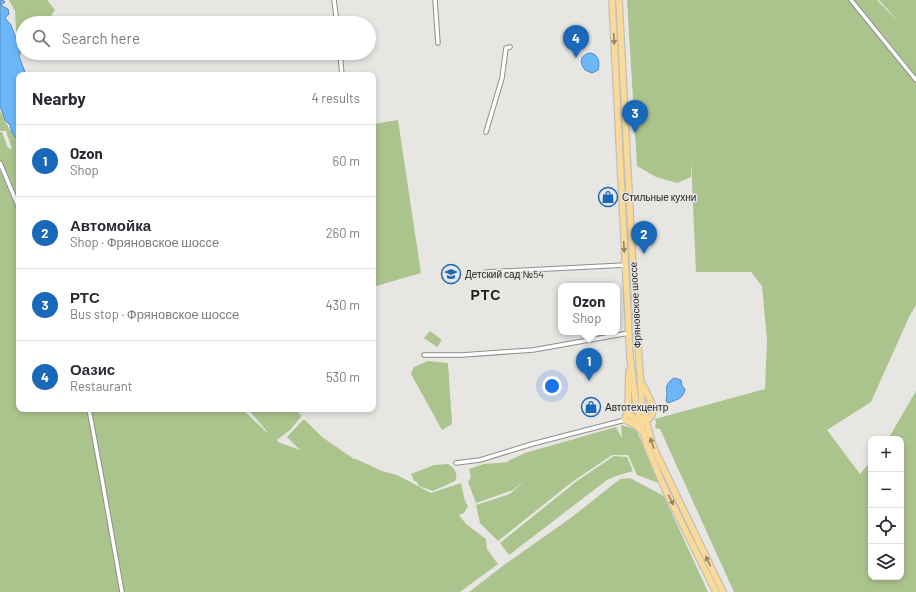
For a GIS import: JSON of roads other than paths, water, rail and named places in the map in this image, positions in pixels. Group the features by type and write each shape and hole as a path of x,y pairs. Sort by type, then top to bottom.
{"main road":[{"name":"Фряновское шоссе","path":"612,0 630,357 636,405 639,421 652,460 716,592"},
{"name":"Фряновское шоссе","path":"619,0 633,269 642,404 652,443 658,457 723,592"},
{"path":"625,420 628,408 628,374 630,357"},
{"path":"625,420 646,421 651,416 653,408 651,400 640,379"},
{"path":"628,408 631,416 639,421"},
{"path":"625,420 637,426 644,435"}],"street":[{"path":"334,0 336,16"},
{"path":"436,0 438,43"},
{"path":"851,0 916,80"},
{"path":"486,132 502,78 506,48 510,46"},
{"path":"341,60 342,72"},
{"path":"0,163 16,201"},
{"path":"486,272 625,265"},
{"path":"620,335 629,333"},
{"path":"424,355 462,355 533,350 618,335"},
{"path":"90,412 122,592"},
{"path":"456,464 480,460 532,444 625,420"}],"water":[{"path":"0,0 2,0 5,2 1,5 8,9 9,14 5,18 11,25 16,37 16,60 20,60 25,72 16,72 16,138 12,133 10,125 5,120 0,106"},
{"path":"590,53 597,57 599,62 598,70 592,73 585,70 581,62 584,55"},
{"path":"674,378 681,380 682,386 685,389 681,397 668,403 666,401 667,386 668,383"}],"place":[{"name":"Оазис","path":"576,58"},
{"name":"РТС","path":"635,133"},
{"name":"Стильные кухни","path":"608,197"},
{"name":"Автомойка","path":"644,254"},
{"name":"Детский сад №54","path":"451,274"},
{"name":"Ozon","path":"589,381"},
{"name":"Автотехцентр","path":"591,407"}],"district":[{"name":"РТС","path":"486,294"}]}
